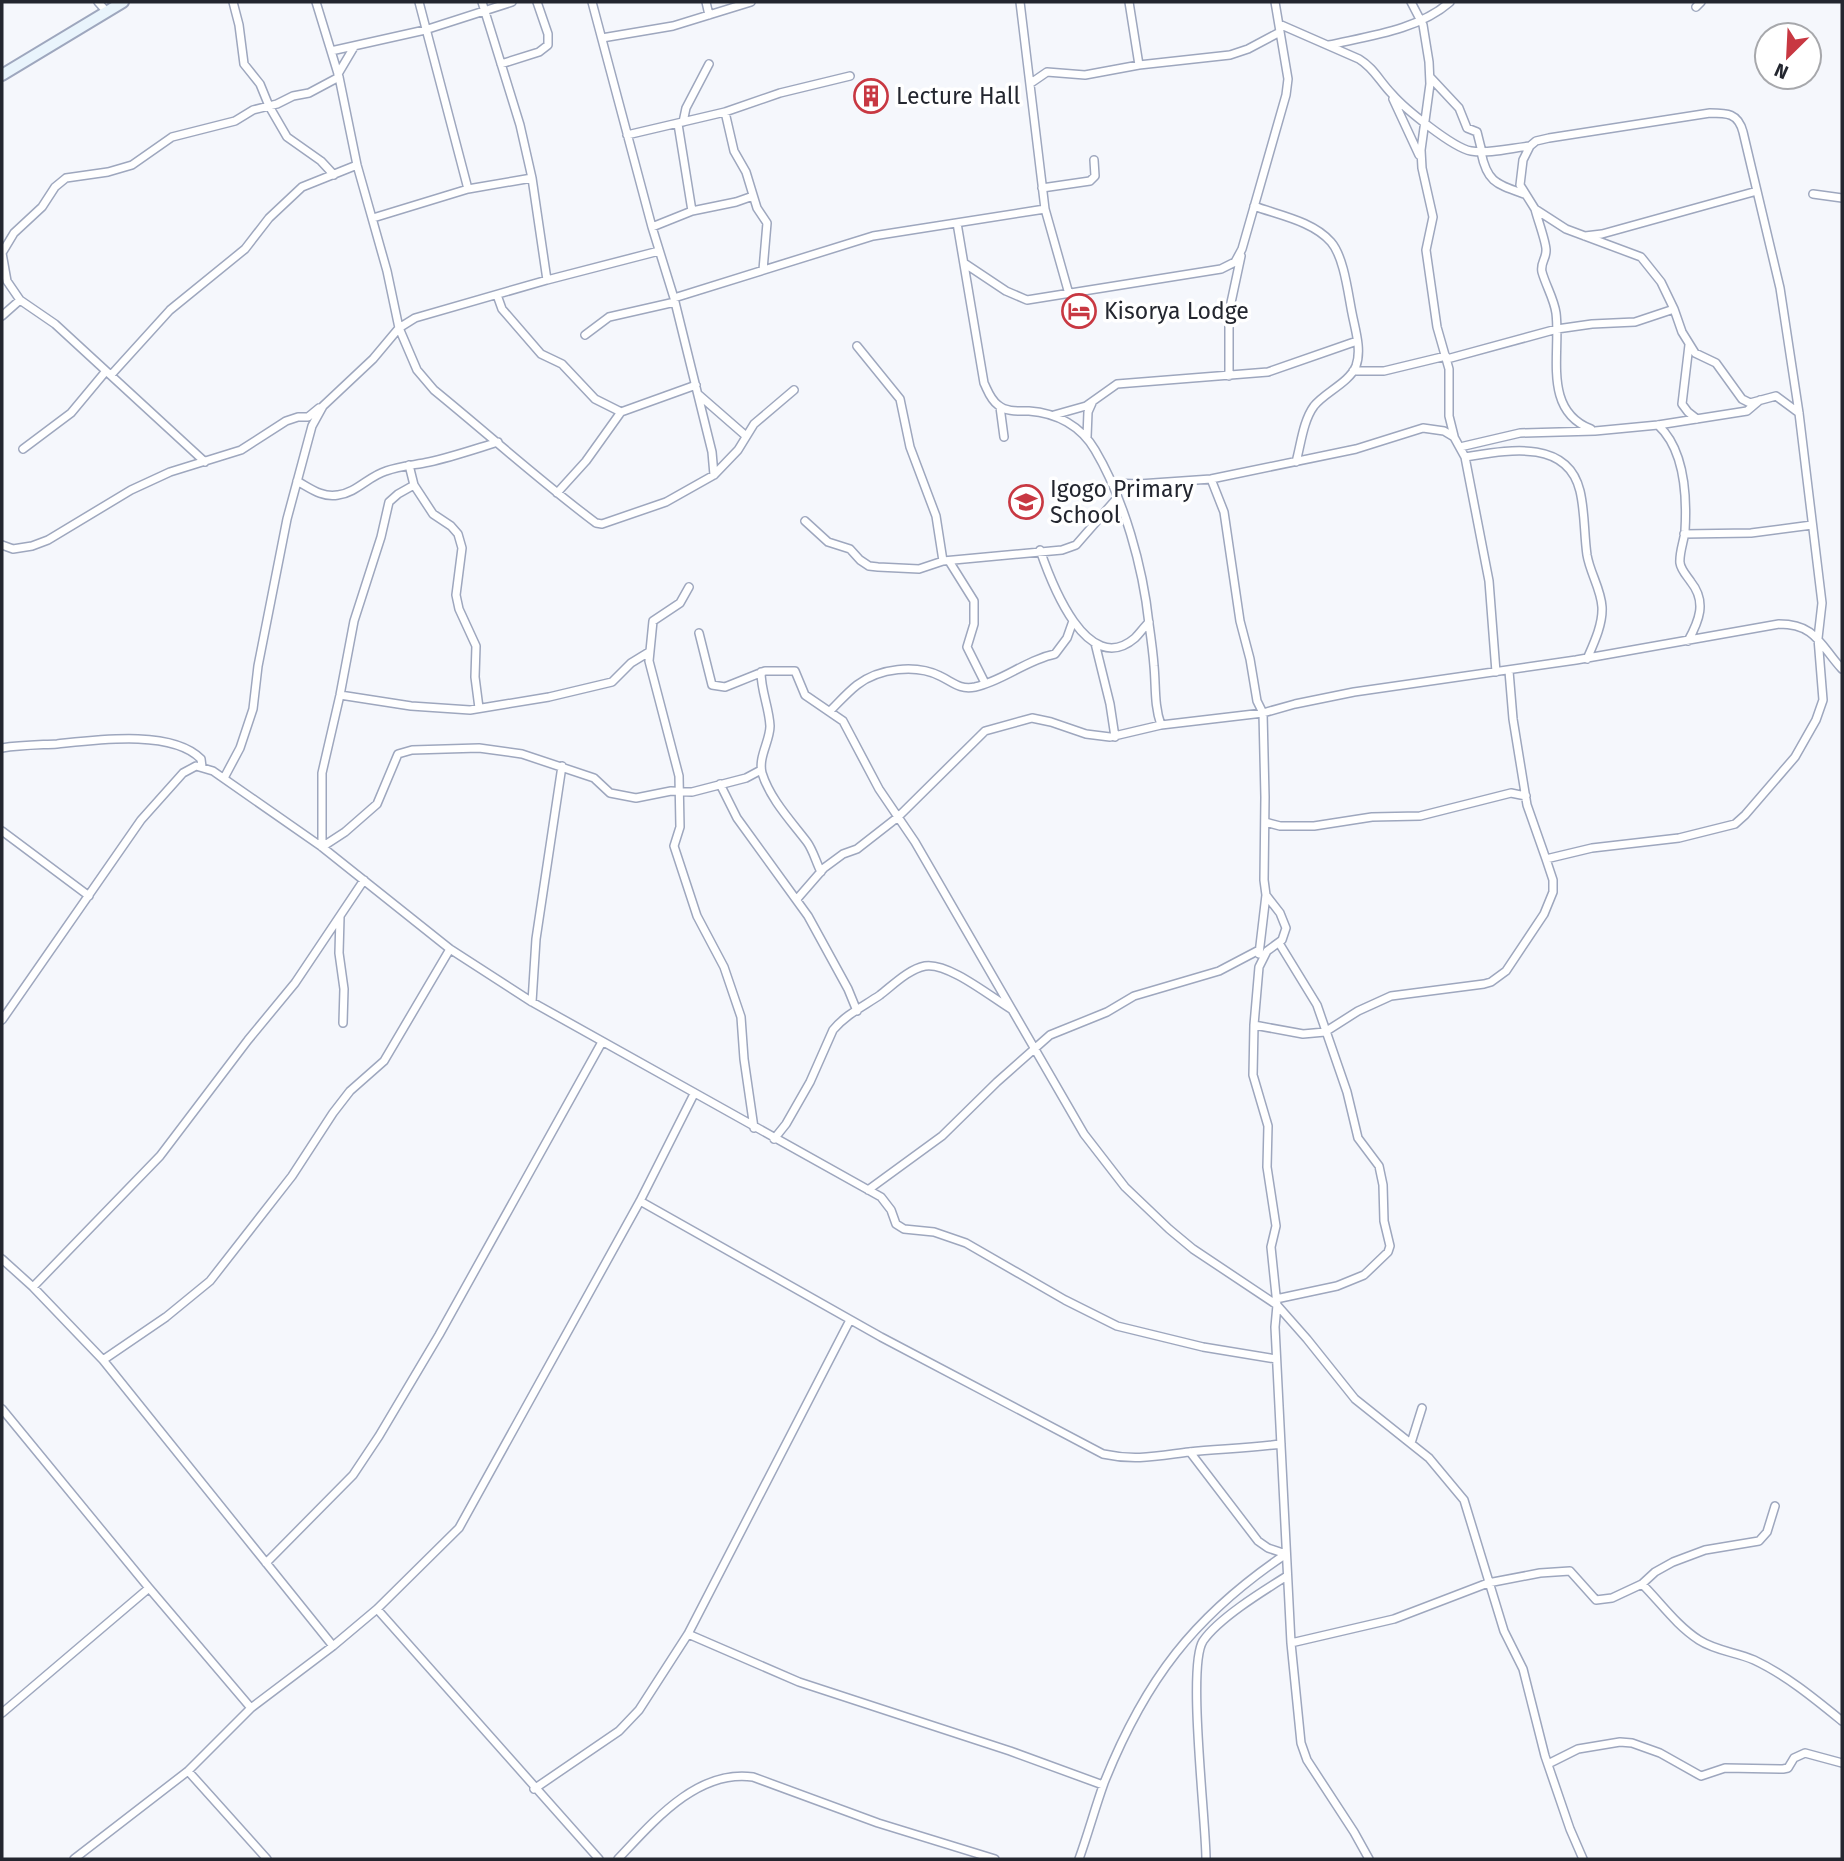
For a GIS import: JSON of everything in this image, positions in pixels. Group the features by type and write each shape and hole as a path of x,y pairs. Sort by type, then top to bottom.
{"main road":[{"path":"2,75 123,2"}],"street":[{"path":"97,2 107,12"},
{"path":"233,2 244,64 260,84 287,137 321,161 334,174"},
{"path":"316,2 338,76 357,165 373,218 399,328 408,353 425,381 557,493 596,523 602,524 666,502 714,475 738,450 754,424 794,390"},
{"path":"419,2 468,189"},
{"path":"482,2 520,125 532,178 547,280"},
{"path":"331,51 425,30 512,2"},
{"path":"501,64 540,52 548,46 548,34 537,2"},
{"path":"592,2 652,227 675,300 712,452 714,475"},
{"path":"706,2 709,15"},
{"path":"602,38 673,26 751,2"},
{"path":"1020,2 1045,209 1069,294"},
{"path":"1129,2 1139,65"},
{"path":"1229,376 1229,312 1242,249 1288,87 1275,2"},
{"path":"1411,2 1421,21 1430,77 1423,121 1421,159"},
{"path":"1328,45 1421,21 1450,2"},
{"path":"1031,83 1047,72 1086,75 1139,65 1230,55 1248,49 1280,28"},
{"path":"1280,28 1328,45 1370,66 1389,92 1421,159 1433,217 1426,250 1437,327 1447,357 1449,416 1454,437 1465,457 1489,581 1496,672"},
{"path":"205,462 55,324 20,300 7,281 2,253 14,233 42,207 55,187 66,178 108,172 132,165 172,137 236,121 253,110 320,89 338,76 354,46"},
{"path":"692,211 680,123 709,64"},
{"path":"627,135 725,112 780,93 850,76"},
{"path":"1430,77 1459,108 1467,128 1476,131 1485,170 1493,181 1524,194"},
{"path":"1389,92 1423,121 1469,151 1530,146"},
{"path":"725,112 731,142 746,172 757,208 767,223 763,270"},
{"path":"1546,859 1592,848 1679,838 1735,824 1796,757 1816,720 1823,700 1818,638 1822,603 1799,413 1780,288 1741,124 1738,118 1727,113 1710,113 1549,138 1536,141 1530,146 1523,160 1520,176 1524,194 1535,209 1546,249 1541,268 1556,310 1555,359 1560,394 1573,418 1595,431"},
{"path":"1042,188 1090,181 1095,176 1094,160"},
{"path":"23,449 71,413 170,310 245,249 269,218 302,187 357,165"},
{"path":"373,218 468,189 532,178"},
{"path":"1584,236 1602,234 1757,191"},
{"path":"1813,194 1842,198"},
{"path":"652,227 692,211 753,196"},
{"path":"1254,206 1317,230 1332,243 1346,283 1357,341 1358,359 1353,371 1312,408 1296,462"},
{"path":"585,335 609,317 675,300 873,236 1045,209"},
{"path":"1535,209 1566,229 1641,257 1661,282 1689,345 1697,354 1716,363 1742,399 1750,402 1779,397 1799,413"},
{"path":"957,223 984,383 991,399 1000,407 1052,415 1077,428 1087,437 1111,483 1141,569 1149,622 1156,710 1161,725"},
{"path":"964,263 1019,298 1034,300 1221,269 1235,262 1242,249"},
{"path":"2,545 13,549 48,540 131,490 170,472 241,450 286,421 298,417 308,418 367,365 399,328 415,318 659,251"},
{"path":"497,295 502,309 541,354 562,364 596,399 621,412"},
{"path":"2,316 20,300"},
{"path":"1353,371 1384,371 1557,329 1592,324 1635,323 1674,309"},
{"path":"1052,415 1086,406 1117,384 1229,376 1284,368 1357,341"},
{"path":"1689,345 1682,404 1698,419"},
{"path":"857,346 900,398 910,447 936,516 946,561 974,601 974,624 967,646 985,683"},
{"path":"557,493 586,461 621,412 696,385"},
{"path":"699,396 746,436"},
{"path":"1087,437 1088,412 1094,400"},
{"path":"1460,447 1520,433 1595,431 1698,419 1749,411 1760,400"},
{"path":"224,778 248,729 287,519 307,440 323,405"},
{"path":"1000,407 1004,437"},
{"path":"1658,425 1672,441 1683,480 1686,499 1680,563 1700,599 1698,620 1688,641"},
{"path":"1111,483 1211,479 1356,449 1423,428 1437,429 1454,437"},
{"path":"297,481 309,490 338,495 362,486 374,475 498,442"},
{"path":"1465,457 1528,450 1549,456 1570,470 1580,489 1590,572 1602,609 1587,659"},
{"path":"409,465 414,485 433,514 458,534 462,548 456,595 459,610 476,646 475,677 479,708"},
{"path":"1211,479 1224,512 1240,621 1257,701 1263,713 1266,895 1259,950 1253,1075 1268,1126 1267,1167 1276,1226 1271,1247 1276,1302 1276,1359 1291,1643 1301,1743 1307,1760 1369,1859"},
{"path":"322,847 322,773 354,621 381,537 388,502 414,485"},
{"path":"805,521 821,537 850,549 869,566 919,569 946,561 1062,550 1076,545 1117,498"},
{"path":"1684,534 1751,533 1812,525"},
{"path":"1040,551 1060,599 1073,621 1095,643 1113,648 1134,639 1149,622"},
{"path":"689,587 680,603 653,621 649,652 656,689 675,754 680,791 680,827 674,846 693,907 724,967 741,1017 754,1128"},
{"path":"830,711 857,685 888,672 907,669 929,672 942,676 958,688 985,683 1042,657 1055,654 1067,638 1073,621"},
{"path":"797,900 821,872 843,854 857,849 898,817 985,730 1032,718 1086,734 1115,737 1161,725 1263,713 1354,692 1587,659 1779,624 1800,626 1818,638 1842,669"},
{"path":"699,633 712,685 724,687 761,672 795,671 805,695 843,721 880,789 1014,1011 1084,1134 1125,1186 1169,1230 1193,1249 1276,1302 1355,1399 1429,1458 1464,1500 1504,1632 1523,1669 1548,1764 1583,1859"},
{"path":"1067,638 1084,634"},
{"path":"1095,643 1115,737"},
{"path":"340,695 448,710 479,708 549,698 612,682 631,663 649,652"},
{"path":"1254,1025 1303,1034 1326,1031 1357,1011 1391,996 1484,985 1506,971 1544,914 1553,892 1553,880 1526,796 1513,719 1509,671"},
{"path":"761,672 770,729 761,770 777,804 809,845 821,872"},
{"path":"2,748 101,739 142,740 187,748 201,758 202,767"},
{"path":"322,847 377,804 398,754 403,752 480,748 522,754 594,778 610,793 643,799 671,791 692,792 746,778 761,770"},
{"path":"2,1020 141,820 183,773 196,766 202,767 224,778 322,847 450,949 532,1002 868,1190 886,1203 896,1224 904,1229 934,1233 966,1243 1065,1300 1117,1326 1203,1347 1276,1359"},
{"path":"532,1002 536,939 562,766"},
{"path":"720,784 737,818 797,900 858,1011"},
{"path":"1265,822 1280,826 1314,826 1372,817 1420,816 1511,793 1526,796"},
{"path":"2,831 89,896"},
{"path":"33,1287 160,1156 295,983 364,880"},
{"path":"1259,967 1267,951 1279,943 1286,928 1280,913 1266,895"},
{"path":"340,916 343,1023"},
{"path":"1276,1302 1337,1286 1364,1275 1388,1252 1390,1246 1384,1221 1383,1185 1379,1166 1358,1138 1347,1092 1312,996 1279,943"},
{"path":"103,1360 166,1317 210,1281 292,1176 342,1102 384,1061 450,949"},
{"path":"868,1190 942,1136 1050,1035 1107,1012 1134,996 1220,971 1259,950"},
{"path":"774,1139 786,1124 810,1082 833,1030 842,1020 923,966 937,965 1014,1011"},
{"path":"266,1563 353,1475 379,1436 439,1335 602,1042"},
{"path":"74,1859 188,1771 251,1708 334,1646 377,1609 459,1528 640,1201 694,1094"},
{"path":"640,1201 850,1320 1103,1454 1126,1459 1156,1458 1189,1452 1281,1444"},
{"path":"2,1259 33,1287 103,1360 334,1646"},
{"path":"534,1789 619,1731 639,1710 688,1634 850,1320"},
{"path":"1411,1443 1422,1408"},
{"path":"2,1409 251,1708"},
{"path":"1189,1452 1258,1541 1286,1555"},
{"path":"1291,1643 1394,1619 1488,1583 1564,1570 1574,1574 1592,1598 1612,1598 1642,1584 1655,1572 1683,1558 1705,1550 1759,1541 1768,1532 1775,1506"},
{"path":"1079,1859 1103,1785 1126,1733 1165,1665 1193,1630 1218,1607 1259,1573 1286,1555"},
{"path":"1206,1859 1197,1688 1199,1651 1203,1641 1223,1622 1287,1576"},
{"path":"1642,1584 1679,1625 1699,1640 1740,1654 1771,1669 1842,1721"},
{"path":"2,1713 149,1588"},
{"path":"377,1609 534,1789 599,1859"},
{"path":"688,1634 799,1682 1103,1785"},
{"path":"1548,1764 1578,1749 1619,1742 1632,1743 1660,1753 1701,1776 1725,1768 1788,1768 1794,1758 1805,1753 1842,1763"},
{"path":"188,1771 267,1859"},
{"path":"618,1859 659,1816 689,1794 718,1778 736,1774 753,1777 878,1823 995,1859"}],"place":[{"name":"Lecture Hall","path":"871,96"},
{"name":"Kisorya Lodge","path":"1079,311"},
{"name":"Igogo Primary School","path":"1026,502"}]}
